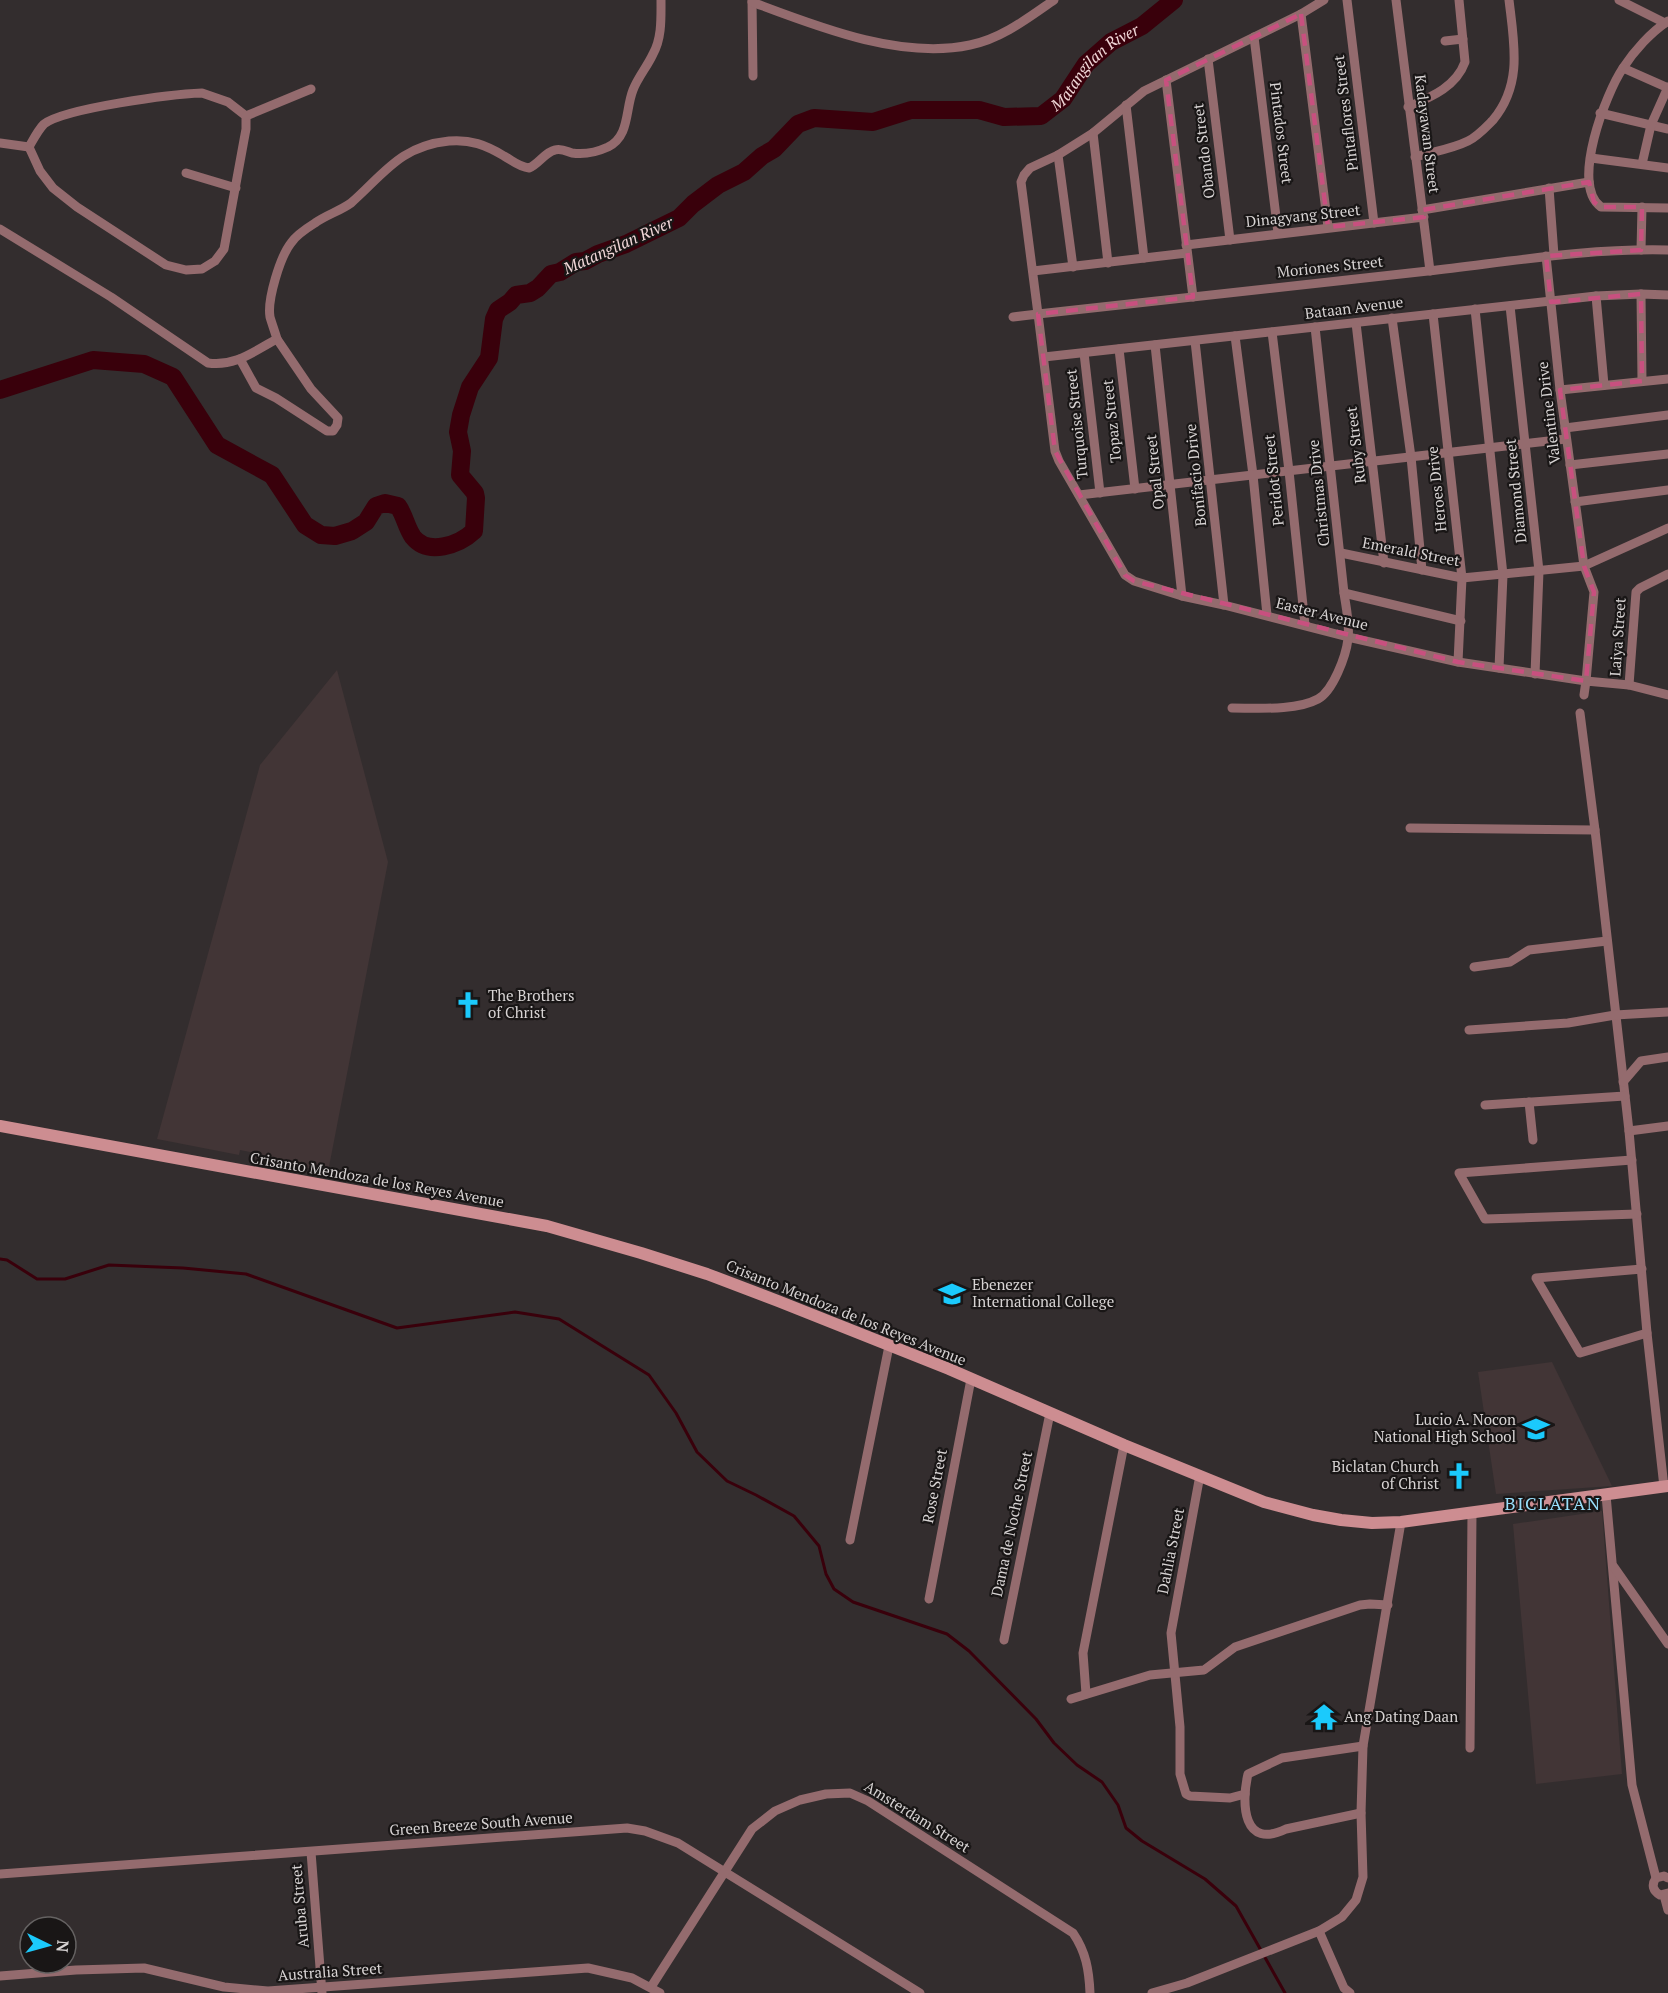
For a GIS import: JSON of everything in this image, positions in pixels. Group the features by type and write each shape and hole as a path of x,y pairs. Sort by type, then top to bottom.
{"main road":[{"name":"Crisanto Mendoza de los Reyes Avenue","path":"0,1126 547,1226 641,1253 707,1274 889,1346 1264,1502 1313,1515 1372,1523 1401,1522 1666,1486"}],"street":[{"path":"240,359 256,388 276,398 327,431 333,431 338,425 338,418 311,389 277,339 270,316 274,286 292,242 315,223 348,205 382,171 417,148 446,142 472,141 529,168 557,149 578,154 610,146 616,141 627,122 634,88 654,54 660,28 661,0"},
{"path":"753,76 752,1 829,31 872,42 943,48 970,45 994,37 1023,22 1054,0"},
{"path":"1038,314 1021,182 1024,174 1030,168 1058,155 1093,133 1144,91 1301,14 1324,0"},
{"name":"Pintaflores Street","path":"1347,0 1374,223"},
{"name":"Kadayawan Street","path":"1396,0 1430,271"},
{"path":"1408,107 1437,94 1453,82 1461,71 1465,62 1459,0"},
{"path":"1415,158 1470,140 1500,111 1511,90 1515,71 1509,0"},
{"path":"1619,0 1666,22 1636,51 1623,68 1600,113 1591,158 1589,182 1594,202 1601,207 1668,208"},
{"path":"1301,14 1328,228"},
{"name":"Pintados Street","path":"1254,37 1278,233"},
{"path":"1445,41 1463,39"},
{"name":"Obando Street","path":"1208,58 1230,240"},
{"path":"1623,68 1668,87 1651,124 1642,164"},
{"path":"1166,80 1193,297"},
{"path":"246,116 311,89"},
{"path":"29,147 44,125 61,115 176,94 202,93 228,102 246,116"},
{"path":"1126,105 1144,258"},
{"path":"1600,113 1668,129"},
{"path":"29,147 40,171 53,188 77,207 166,265 186,270 202,269 215,261 224,249 246,129 246,116"},
{"path":"1093,133 1108,263"},
{"path":"0,143 29,147"},
{"path":"1058,155 1073,267"},
{"path":"1591,158 1668,168"},
{"path":"186,173 236,188"},
{"name":"Dinagyang Street","path":"1033,271 1144,258 1230,240 1278,233 1374,223 1589,182"},
{"name":"Valentine Drive","path":"1549,188 1551,302 1566,439 1584,566"},
{"path":"1641,250 1642,207"},
{"path":"0,229 111,297 208,363 227,364 277,339"},
{"name":"Moriones Street","path":"1013,317 1550,256 1668,250"},
{"path":"1641,294 1642,381"},
{"name":"Bataan Avenue","path":"1044,357 1596,296 1668,295"},
{"path":"1596,296 1604,385"},
{"name":"Diamond Street","path":"1510,306 1539,571 1535,674"},
{"path":"1475,309 1503,574 1499,668"},
{"name":"Easter Avenue","path":"1038,314 1055,451 1125,575 1134,581 1182,596 1458,662 1629,685 1668,695"},
{"name":"Heroes Drive","path":"1433,314 1462,578 1458,662"},
{"path":"1392,318 1411,457 1422,570"},
{"name":"Ruby Street","path":"1356,323 1384,563"},
{"name":"Christmas Drive","path":"1232,708 1302,705 1317,700 1328,693 1344,656 1348,637 1341,553 1315,327"},
{"name":"Peridot Street","path":"1272,332 1305,625"},
{"path":"1235,336 1253,475 1267,615"},
{"name":"Bonifacio Drive","path":"1195,341 1224,605"},
{"name":"Opal Street","path":"1155,345 1182,596"},
{"name":"Topaz Street","path":"1119,349 1134,489"},
{"name":"Turquoise Street","path":"1084,353 1100,493"},
{"path":"1560,390 1668,379"},
{"path":"1565,428 1668,416"},
{"path":"1079,495 1566,439"},
{"path":"1570,465 1668,454"},
{"path":"1575,502 1668,490"},
{"path":"1584,695 1594,592 1584,566 1668,528"},
{"name":"Emerald Street","path":"1341,553 1462,578 1584,566"},
{"name":"Laiya Street","path":"1629,685 1636,592 1668,574"},
{"path":"1344,593 1461,621"},
{"path":"1580,713 1629,1131 1647,1334 1666,1486"},
{"path":"1410,828 1595,830"},
{"path":"1474,967 1510,962 1529,950 1607,941"},
{"path":"1468,1030 1568,1023 1615,1015 1668,1012"},
{"path":"1623,1082 1641,1061 1668,1057"},
{"path":"1485,1105 1624,1096"},
{"path":"1529,1102 1533,1140"},
{"path":"1629,1131 1668,1126"},
{"path":"1632,1160 1459,1173 1485,1219 1637,1214"},
{"path":"1642,1269 1536,1278 1580,1353 1647,1334"},
{"path":"850,1540 889,1346"},
{"name":"Rose Street","path":"929,1599 971,1379"},
{"name":"Dama de Noche Street","path":"1004,1641 1050,1413"},
{"path":"1086,1694 1083,1653 1124,1445"},
{"name":"Dahlia Street","path":"1200,1475 1171,1633 1180,1727 1180,1774 1185,1794 1223,1798 1245,1794"},
{"path":"1606,1495 1632,1785 1656,1878 1654,1890 1660,1895 1666,1894 1668,1910"},
{"path":"1470,1748 1472,1513"},
{"path":"1152,1993 1187,1983 1319,1931 1342,1917 1356,1900 1363,1877 1361,1813 1363,1746 1401,1522"},
{"path":"1612,1565 1668,1644"},
{"path":"1071,1699 1150,1675 1204,1670 1235,1647 1360,1605 1388,1605"},
{"path":"1361,1813 1286,1829 1266,1836 1253,1830 1247,1821 1245,1794 1248,1774 1282,1758 1363,1746"},
{"name":"Amsterdam Street","path":"651,1987 752,1828 774,1811 800,1800 850,1793 868,1800 1073,1933 1087,1961 1090,1993"},
{"name":"Green Breeze South Avenue","path":"0,1874 627,1828 662,1836 678,1844 920,1993"},
{"name":"Aruba Street","path":"311,1852 322,1990"},
{"path":"1656,1878 1664,1876 1668,1878"},
{"path":"1319,1931 1344,1988 1350,1993"},
{"name":"Australia Street","path":"0,1976 124,1967 144,1968 224,1987 268,1991 322,1990 588,1968 622,1975 660,1993"},
{"path":"1187,1983 1191,1993"}],"highlighted area":[{"path":"1301,14 1328,227 1424,217 1422,210 1589,182 1594,202 1601,207 1642,207 1641,250 1546,256 1551,302 1641,294 1642,381 1560,390 1584,566 1594,592 1586,681 1458,662 1134,581 1125,575 1055,451 1038,314 1193,297 1166,80"}],"shaded area":[{"path":"337,670 388,862 328,1172 255,1158 255,1153 240,1150 239,1155 157,1139 260,765"},
{"name":"Lucio A. Nocon National High School","path":"1552,1362 1612,1486 1496,1494 1478,1372"},
{"path":"1602,1511 1622,1774 1536,1784 1513,1524"}],"waterway":[{"name":"Matangilan River","path":"0,390 93,360 144,364 173,377 217,445 272,475 305,525 321,535 335,536 352,531 366,522 376,506 385,503 398,506 413,537 419,543 435,547 452,544 474,531 475,493 460,475 462,451 458,432 461,415 470,387 489,358 494,319 498,310 516,295 530,293 551,274 560,272 576,262 585,261 626,244 679,218 718,185 744,172 774,149 798,124 814,118 873,122 911,110 979,110 1004,117 1041,116 1063,99 1086,64 1111,42 1142,26 1174,0"},
{"path":"0,1259 7,1260 37,1279 65,1279 109,1265 183,1268 246,1274 397,1328 515,1312 559,1319 649,1375 676,1413 697,1452 727,1481 794,1516 819,1546 826,1574 834,1589 853,1602 947,1634 969,1651 1036,1719 1054,1743 1077,1765 1102,1782 1118,1805 1126,1828 1142,1841 1205,1879 1236,1906 1285,1993"}],"place":[{"name":"The Brothers of Christ","path":"468,1005"},
{"name":"Ebenezer International College","path":"952,1294"},
{"name":"Lucio A. Nocon National High School","path":"1536,1429"},
{"name":"Biclatan Church of Christ","path":"1459,1476"},
{"name":"Ang Dating Daan","path":"1324,1717"}],"district":[{"name":"BICLATAN","path":"1553,1504"}]}
